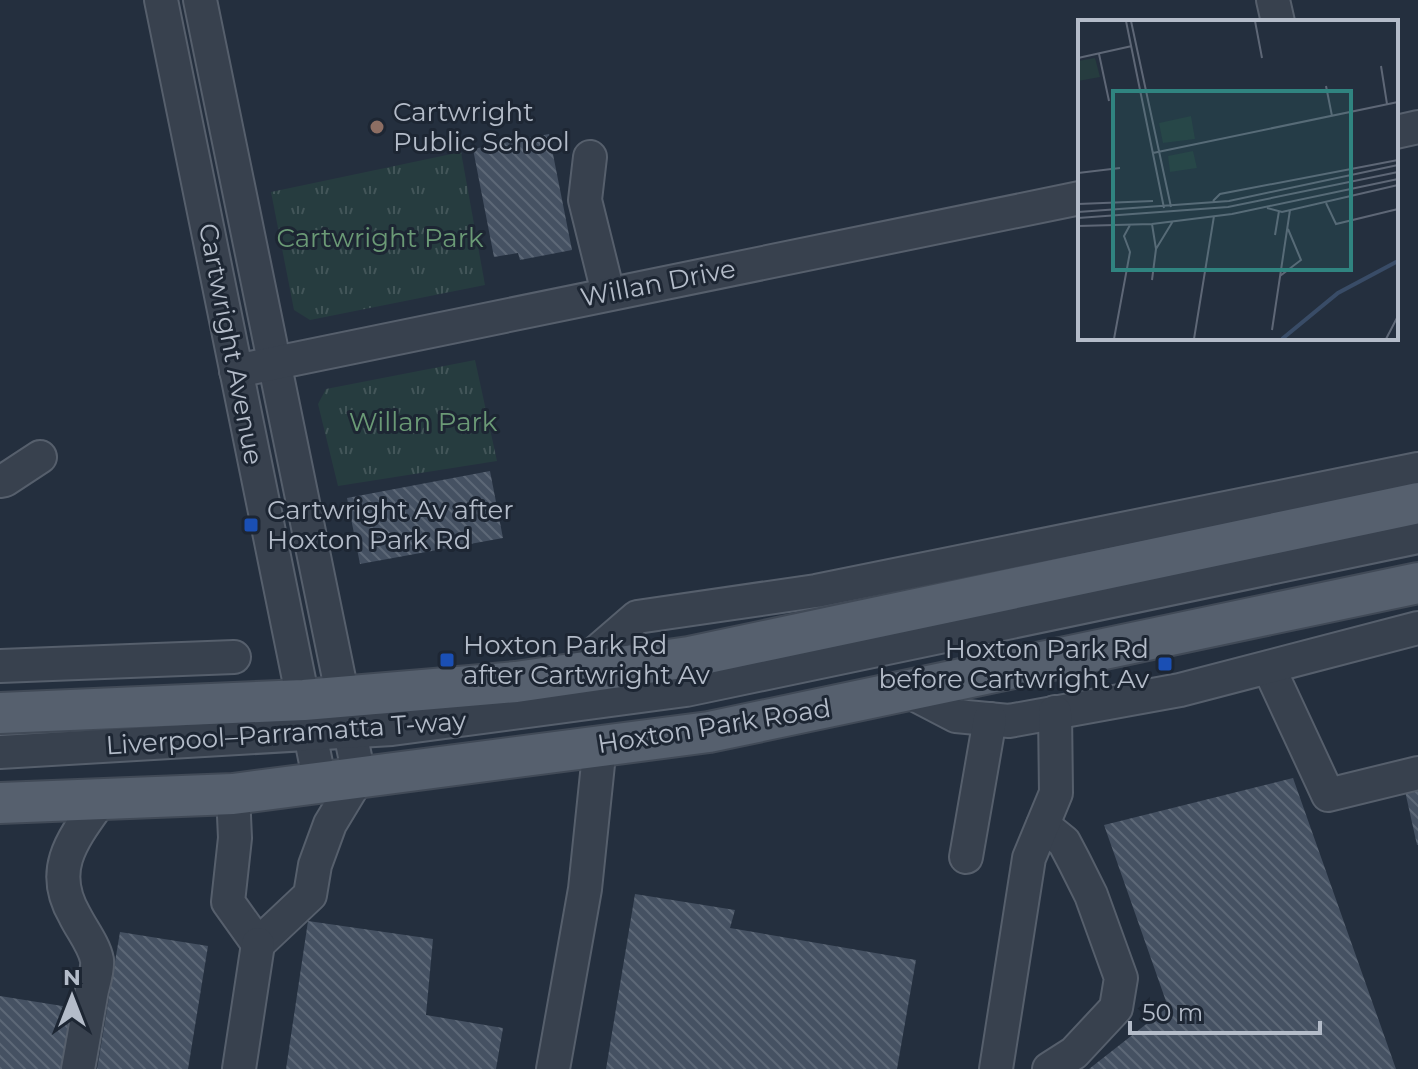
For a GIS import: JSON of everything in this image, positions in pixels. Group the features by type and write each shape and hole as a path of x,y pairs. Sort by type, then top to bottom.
{"main road":[{"path":"0,713 307,718 347,713 516,682 689,657 1418,503"},
{"name":"Hoxton Park Road","path":"0,803 233,794 709,732 1418,583"}],"street":[{"name":"Cartwright Avenue","path":"161,0 320,783"},
{"name":"Cartwright Avenue","path":"200,0 359,776"},
{"path":"1273,0 1278,20"},
{"path":"1398,132 1418,127"},
{"path":"590,157 585,200 608,293"},
{"name":"Willan Drive","path":"236,371 1078,198"},
{"path":"0,481 40,457"},
{"path":"571,674 637,617 816,591 1418,469"},
{"name":"Liverpool–Parramatta T-way","path":"347,713 392,729 686,690 1418,537"},
{"path":"908,691 956,716 1009,721 1180,690 1418,628"},
{"path":"0,666 234,657"},
{"path":"1269,668 1328,795 1418,773"},
{"path":"996,1069 1029,858 1056,793 1055,712"},
{"name":"Liverpool–Parramatta T-way","path":"0,752 307,718"},
{"path":"966,857 990,719"},
{"path":"553,1069 585,889 600,745"},
{"path":"239,1069 258,944 310,895 315,865 330,824 359,776"},
{"path":"233,794 235,838 228,902 258,944"},
{"path":"78,1069 97,962 65,899 62,876 82,826 100,801"},
{"path":"1043,825 1064,842 1074,861 1091,895 1121,978 1116,1008 1074,1053 1049,1069"}],"green space":[{"name":"Cartwright Park","path":"461,152 485,285 310,320 294,310 271,192"},
{"name":"Willan Park","path":"475,360 497,461 338,486 318,404 326,389"}],"building":[{"path":"549,134 572,250 520,260 518,253 494,257 473,149"},
{"path":"490,471 503,538 360,564 347,498"},
{"path":"1293,778 1396,1069 1089,1069 1168,1007 1104,825"},
{"path":"1418,788 1418,845 1417,845 1405,791"},
{"path":"635,894 735,910 730,928 916,960 897,1069 606,1069"},
{"path":"308,921 433,939 426,1015 503,1028 496,1069 286,1069"},
{"path":"120,932 208,946 188,1069 97,1069"},
{"path":"0,996 81,1009 70,1069 0,1069"}],"place":[{"name":"Cartwright Public School","path":"377,127"},
{"name":"Cartwright Av after Hoxton Park Rd","path":"251,525"},
{"name":"Hoxton Park Rd after Cartwright Av","path":"447,660"},
{"name":"Hoxton Park Rd before Cartwright Av","path":"1165,664"}]}
